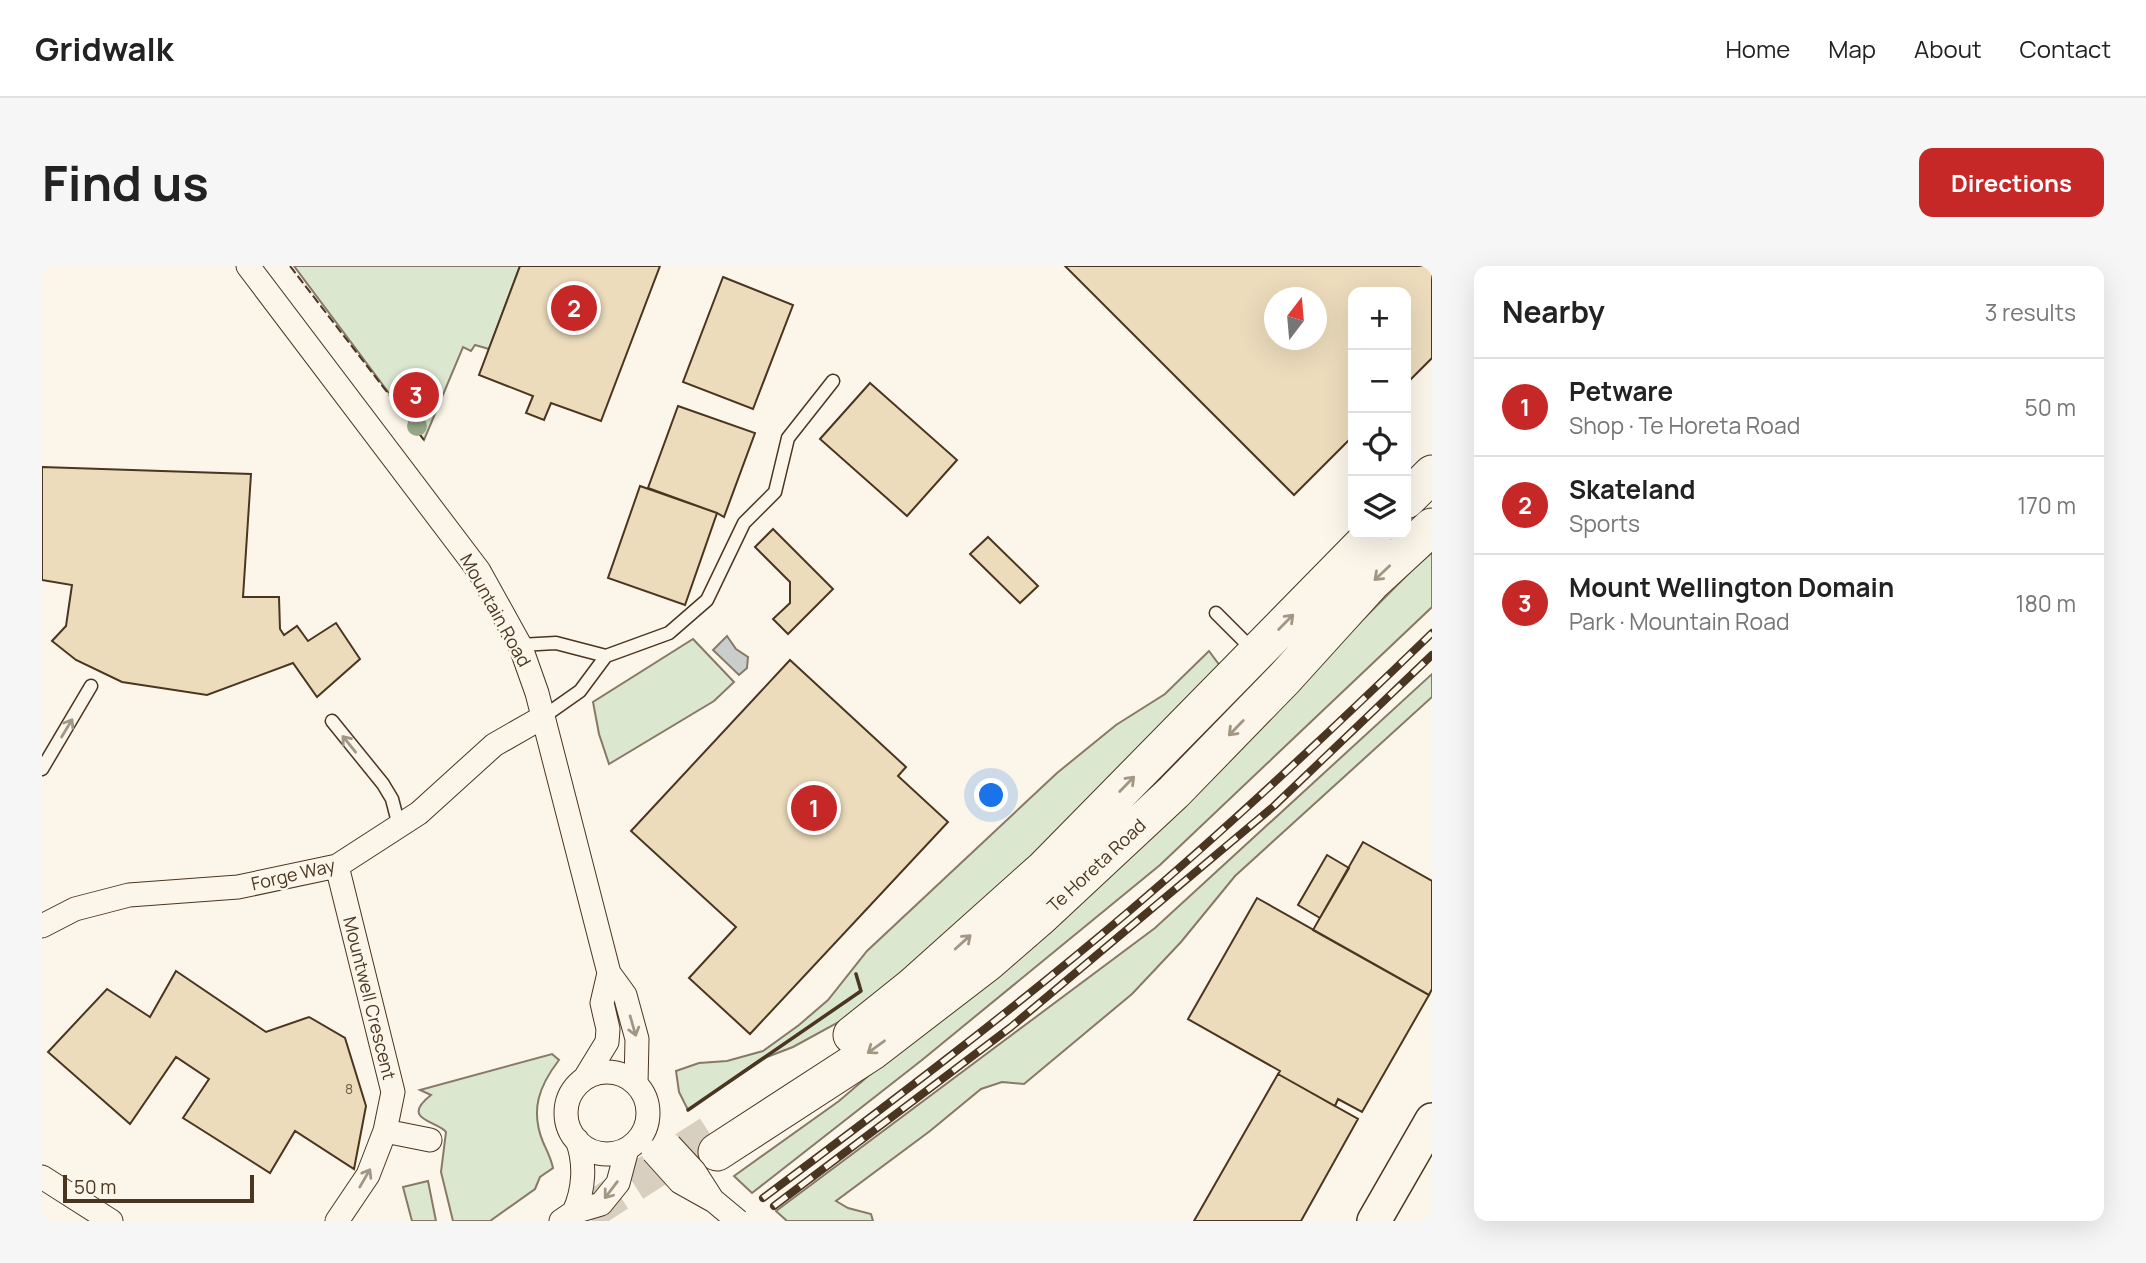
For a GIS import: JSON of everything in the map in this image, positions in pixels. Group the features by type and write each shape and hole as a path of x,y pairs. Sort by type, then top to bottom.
{"main road":[{"path":"1411,495 1432,474"},
{"name":"Te Horeta Road","path":"714,1143 912,988 1270,666 1372,582 1432,527"},
{"name":"Te Horeta Road","path":"1270,666 1369,539"},
{"path":"1374,1221 1432,1120"}],"street":[{"name":"Mountain Road","path":"248,266 479,571 520,645 543,717 609,973 625,995 637,1039 636,1084"},
{"name":"Forge Way","path":"42,926 75,909 129,895 238,887 337,866 399,826 451,786 495,745 543,717"},
{"name":"Mountwell Crescent","path":"337,866 393,1092 385,1131 368,1175 337,1221"},
{"name":"Mountain Road","path":"585,1078 607,1042 608,1028 601,1003 609,973"},
{"path":"568,1217 581,1192 582,1157 577,1140 567,1122 566,1107 575,1088 585,1078 611,1072 625,1076 644,1094 662,1148 680,1182 714,1201 738,1221"},
{"path":"568,1217 601,1204 618,1183 628,1148 640,1138 646,1127 648,1107"},
{"path":"385,1131 430,1140"},
{"path":"577,1140 597,1152 612,1153 643,1147 662,1148"},
{"path":"42,1177 111,1221"}],"lane":[{"path":"543,717 580,691 606,656 668,633 708,600 744,523 775,492 789,439 833,381"},
{"path":"1216,612 1270,666"},
{"path":"520,645 556,643 606,656"},
{"path":"42,769 92,687"},
{"path":"332,721 392,799 399,826"}],"green space":[{"path":"294,266 520,266 489,349 475,345 471,351 463,347 424,440"},
{"path":"1432,550 1432,607 1160,865 922,1060 752,1193 734,1176 839,1101 1140,844"},
{"path":"693,639 734,682 714,701 609,764 599,734 593,702"},
{"path":"1209,651 1223,670 1018,875 879,1000 793,1047 767,1057 688,1110 679,1092 676,1071 699,1063 727,1061 763,1051 799,1025 828,1000 867,951 1057,773 1116,725 1165,694"},
{"path":"1432,674 1432,697 1235,876 1181,942 1132,994 1024,1084 1002,1082 981,1089 836,1201 848,1208 871,1214 873,1221 787,1221 776,1211 1155,928"},
{"path":"552,1054 559,1060 542,1089 537,1119 553,1168 540,1177 535,1189 490,1221 453,1221 441,1172 446,1132 420,1115 422,1103 431,1095 420,1090"},
{"path":"428,1181 436,1221 412,1221 403,1187"}],"shaded area":[{"path":"727,636 736,649 748,657 747,668 739,675 713,650"}],"building":[{"path":"520,266 660,266 601,421 551,403 544,420 526,413 533,396 479,375"},
{"path":"1065,266 1432,266 1432,358 1411,379 1411,287 1348,287 1348,441 1294,495"},
{"path":"723,277 793,305 753,409 683,382"},
{"path":"870,383 957,460 907,516 820,439"},
{"path":"678,406 755,433 724,517 648,488"},
{"path":"42,467 251,474 243,597 279,597 280,629 284,635 297,626 308,641 336,623 360,659 317,697 293,663 207,695 122,682 76,660 52,641 66,626 72,585 42,580"},
{"path":"640,486 717,513 685,605 608,578"},
{"path":"773,529 833,589 788,634 773,619 790,603 790,582 755,547"},
{"path":"988,537 1038,586 1020,603 970,554"},
{"path":"790,660 906,767 898,776 948,822 750,1034 689,978 736,927 631,831"},
{"path":"1363,842 1432,881 1432,989 1429,995 1313,930"},
{"path":"1327,855 1349,868 1320,918 1298,905"},
{"path":"1257,898 1429,995 1362,1112 1338,1099 1335,1106 1278,1074 1280,1071 1188,1019"},
{"path":"176,971 266,1032 309,1017 345,1038 366,1106 354,1169 295,1131 270,1173 183,1118 209,1079 176,1057 130,1124 48,1052 107,989 150,1017"},
{"path":"1278,1074 1358,1119 1301,1221 1194,1221"}],"tunnel":[{"path":"587,1213 710,1134"}],"railway":[{"path":"763,1198 992,1023 1127,913 1282,776 1432,633"},
{"path":"774,1206 1011,1027 1274,806 1432,655"}],"fence":[{"path":"290,266 424,440"}],"wall":[{"path":"688,1110 861,991 856,974"}],"place":[{"name":"Skateland","path":"574,308"},
{"name":"Mount Wellington Domain","path":"416,395"},
{"name":"Petware","path":"814,808"}]}
